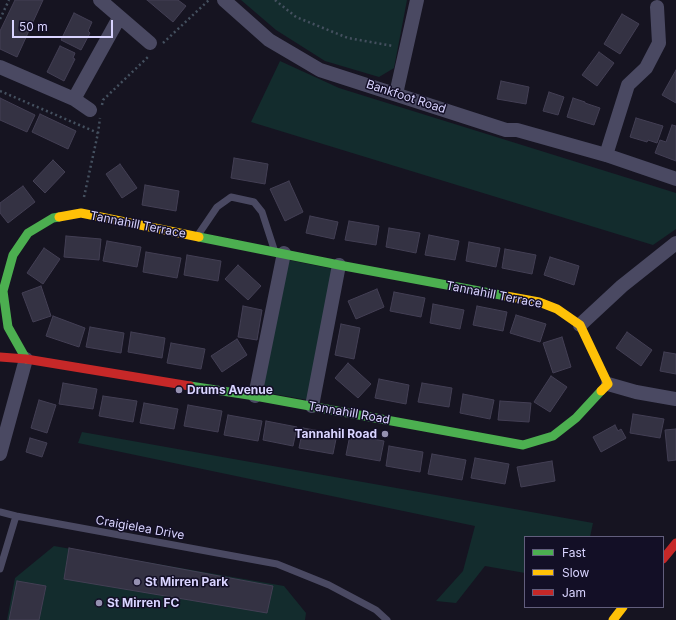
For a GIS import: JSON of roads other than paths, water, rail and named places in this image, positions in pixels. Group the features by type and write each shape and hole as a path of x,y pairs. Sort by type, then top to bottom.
{"street":[{"path":"100,0 119,18 155,47"},
{"name":"Bankfoot Road","path":"224,0 269,40 320,70 506,130 517,130 606,155 676,179"},
{"path":"396,94 417,0"},
{"path":"606,155 628,84 646,68 659,44 657,7"},
{"path":"74,99 119,18"},
{"path":"0,67 98,110"},
{"name":"Tannahill Terrace","path":"26,359 8,327 3,291 12,255 28,233 53,218 81,213 339,265 539,302 557,309 580,325 608,384"},
{"path":"580,325 622,286 676,243"},
{"name":"Tannahill Terrace","path":"255,396 280,252"},
{"path":"312,406 339,265"},
{"name":"Tannahill Road","path":"0,357 26,359 255,396 523,445 554,436 576,418 608,384"},
{"path":"0,454 26,359"},
{"path":"608,384 636,392 676,399"},
{"path":"664,558 676,543"},
{"path":"613,620 622,608"}],"lane":[{"name":"Tannahill Terrace","path":"197,237 217,207 231,198 239,199 254,202 262,212 280,252"},
{"name":"Craigielea Drive","path":"0,512 277,564 329,585 376,610 387,620"},
{"path":"0,569 16,516"}],"place":[{"name":"Drums Avenue","path":"179,390"},
{"name":"Tannahil Road","path":"385,434"},
{"name":"St Mirren Park","path":"137,582"},
{"name":"St Mirren FC","path":"99,603"}]}
